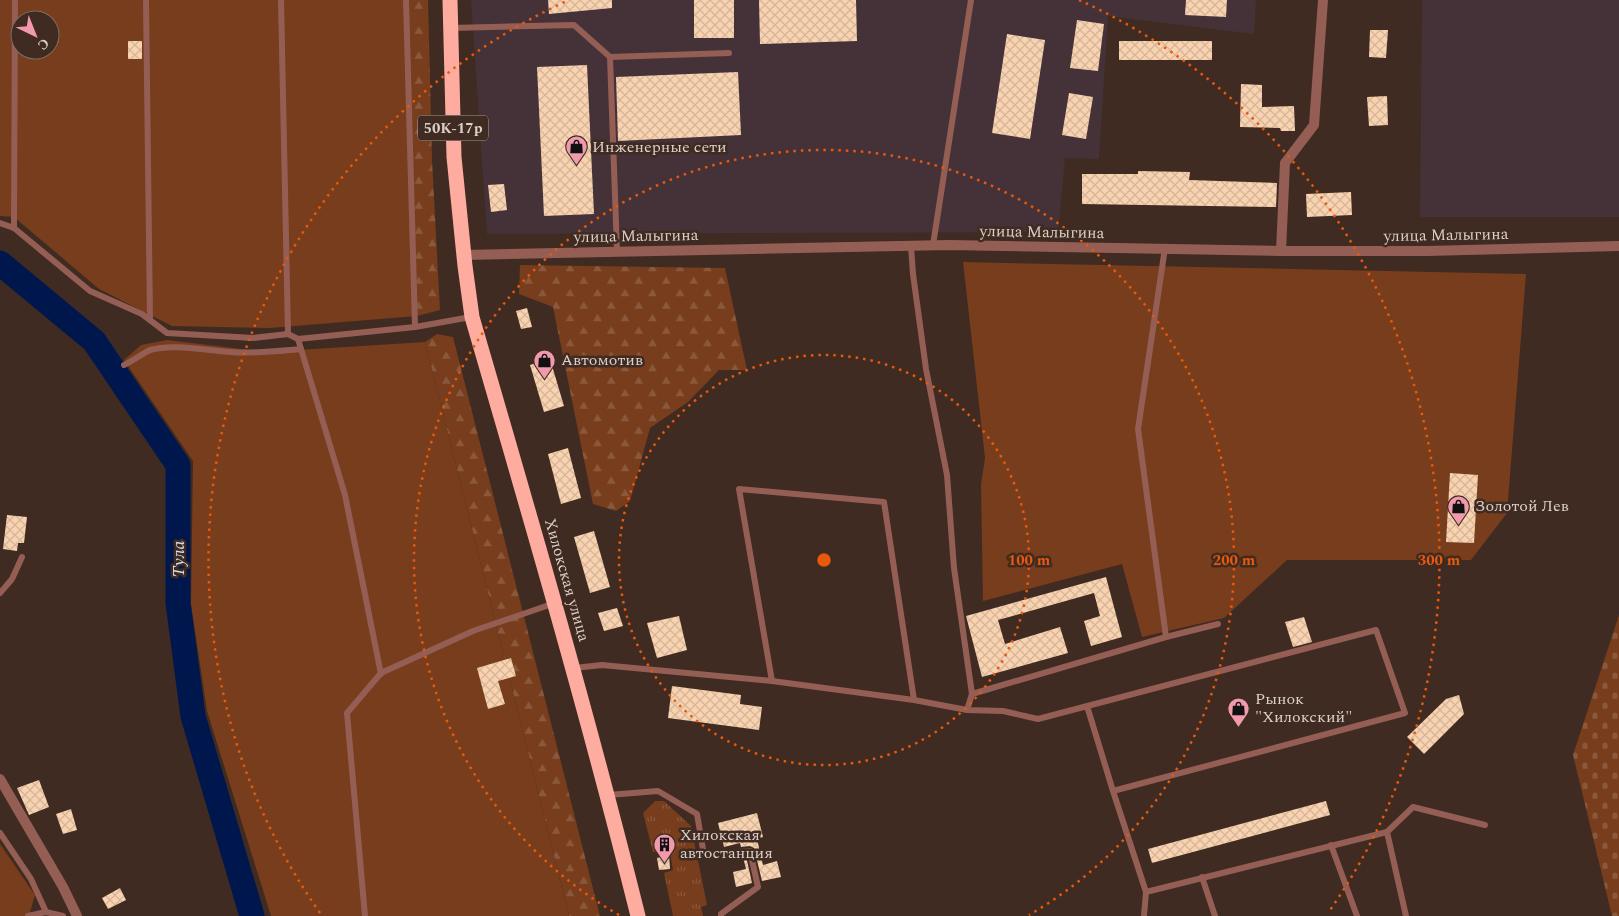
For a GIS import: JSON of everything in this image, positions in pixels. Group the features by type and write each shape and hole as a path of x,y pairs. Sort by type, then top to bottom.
{"highway":[{"name":"50К-17р","path":"450,0 454,157 464,255"},
{"name":"Хилокская улица","path":"464,255 472,317 556,603 608,795 638,916"}],"street":[{"path":"1280,251 1285,163 1314,125 1323,0"},
{"name":"улица Малыгина","path":"464,255 911,246 1427,251 1619,246"},
{"path":"0,780 63,887 76,916"}],"lane":[{"path":"14,228 15,0"},
{"path":"146,0 150,320"},
{"path":"281,0 288,334"},
{"path":"406,0 415,327"},
{"path":"933,246 971,0"},
{"path":"451,28 574,25 610,57 729,53"},
{"path":"610,57 617,251"},
{"path":"0,223 14,228 90,291 142,314 167,333 253,338 288,334 298,339 415,327 472,317"},
{"path":"911,246 926,368 947,475 954,568 972,694 968,710"},
{"path":"1165,248 1138,429 1166,637"},
{"path":"298,339 345,495 381,673"},
{"path":"124,365 149,350 160,349 181,348 234,352 301,349"},
{"path":"772,681 739,489 884,502 914,700"},
{"path":"0,594 12,579 22,557"},
{"path":"366,916 347,713 381,673 473,630 556,603"},
{"path":"972,694 1166,637 1218,624"},
{"path":"574,668 602,665 772,681 914,700 968,710 1003,712 1038,719 1376,630 1405,712 1113,791"},
{"path":"1087,706 1146,892 1144,916"},
{"path":"608,795 658,790 697,814 704,855 750,850 758,887 721,914 721,916"},
{"path":"1146,892 1387,832 1413,807 1485,825"},
{"path":"1387,832 1406,916"},
{"path":"0,833 31,880 46,912"},
{"path":"1332,845 1357,916"},
{"path":"1202,877 1215,916"},
{"path":"28,916 46,912 63,916"}],"shaded area":[{"path":"471,0 1256,0 1254,34 1108,16 1099,159 1065,158 1058,232 487,234"},
{"path":"1422,0 1619,0 1619,217 1420,217"}],"green space":[{"path":"0,0 409,0 417,316 270,328 172,326 99,289 14,217 0,216"},
{"path":"408,0 428,0 432,160 440,310 417,316"},
{"path":"963,262 1526,274 1507,513 1471,560 1287,560 1224,618 1142,637 1122,564 983,601 981,484 985,458"},
{"path":"520,265 725,268 747,370 719,370 688,402 650,428 630,501 616,511 593,504 553,307 519,294"},
{"path":"437,334 453,337 600,916 569,916 425,342"},
{"path":"167,340 266,352 425,342 569,916 271,916 207,711 191,604 193,461 124,360 141,345"},
{"path":"1619,615 1619,916 1612,916 1573,755"},
{"path":"655,801 664,801 691,826 707,905 701,907 703,916 673,916 664,873 673,870 670,852 653,852 643,813"},
{"path":"0,844 35,895 29,916 0,916"}],"building":[{"path":"548,0 612,0 612,8 549,14"},
{"path":"694,0 734,0 734,38 694,38"},
{"path":"759,0 856,0 857,41 760,44"},
{"path":"1186,0 1227,0 1226,17 1185,15"},
{"path":"1077,20 1104,24 1098,71 1070,68"},
{"path":"1370,30 1388,30 1386,58 1369,57"},
{"path":"1007,34 1045,40 1030,139 992,133"},
{"path":"128,41 142,41 142,59 128,59"},
{"path":"1119,41 1212,41 1212,60 1119,60"},
{"path":"587,65 594,214 544,216 537,67"},
{"path":"738,72 741,135 618,141 616,77"},
{"path":"1241,84 1262,85 1262,107 1294,106 1295,131 1281,131 1280,128 1240,127"},
{"path":"1069,93 1093,97 1086,139 1062,135"},
{"path":"1387,96 1388,125 1369,126 1367,97"},
{"path":"1138,171 1190,172 1189,180 1277,183 1276,207 1082,204 1082,174 1138,174"},
{"path":"504,184 507,210 491,212 488,185"},
{"path":"1351,192 1352,215 1307,217 1306,194"},
{"path":"527,308 532,327 521,329 516,311"},
{"path":"550,359 564,406 544,412 530,365"},
{"path":"568,448 581,498 561,504 548,454"},
{"path":"1450,473 1478,475 1474,543 1446,542"},
{"path":"7,515 27,517 24,543 18,543 17,551 3,549"},
{"path":"594,531 610,587 590,593 574,537"},
{"path":"1106,577 1122,637 1091,646 1084,621 1100,616 1094,593 998,620 1005,644 1060,627 1068,653 982,677 966,616"},
{"path":"617,608 623,626 604,631 598,613"},
{"path":"679,616 687,650 657,658 647,623"},
{"path":"1304,617 1312,642 1293,647 1285,622"},
{"path":"511,658 516,676 498,681 505,704 488,709 477,668"},
{"path":"672,686 741,695 740,704 762,707 759,730 668,718"},
{"path":"1459,695 1464,714 1424,754 1407,737 1446,699"},
{"path":"39,780 49,807 29,815 17,788"},
{"path":"1326,801 1330,815 1152,863 1148,849"},
{"path":"71,809 77,830 63,834 56,814"},
{"path":"757,813 763,837 757,839 763,865 777,861 781,877 762,881 754,848 750,846 741,847 740,843 724,847 718,823"},
{"name":"Хилокская автостанция","path":"669,855 670,869 659,870 657,858"},
{"path":"746,856 752,883 736,887 733,872 746,869 743,857"},
{"path":"120,888 126,900 108,909 102,898"}],"waterway":[{"name":"Тула","path":"0,263 94,341 178,465 178,603 193,716 252,916"}],"place":[{"name":"Инженерные сети","path":"576,166"},
{"name":"Автомотив","path":"545,379"},
{"name":"Золотой Лев","path":"1459,525"},
{"name":"Рынок \"Хилокский\"","path":"1239,727"},
{"name":"Хилокская автостанция","path":"664,863"}]}
